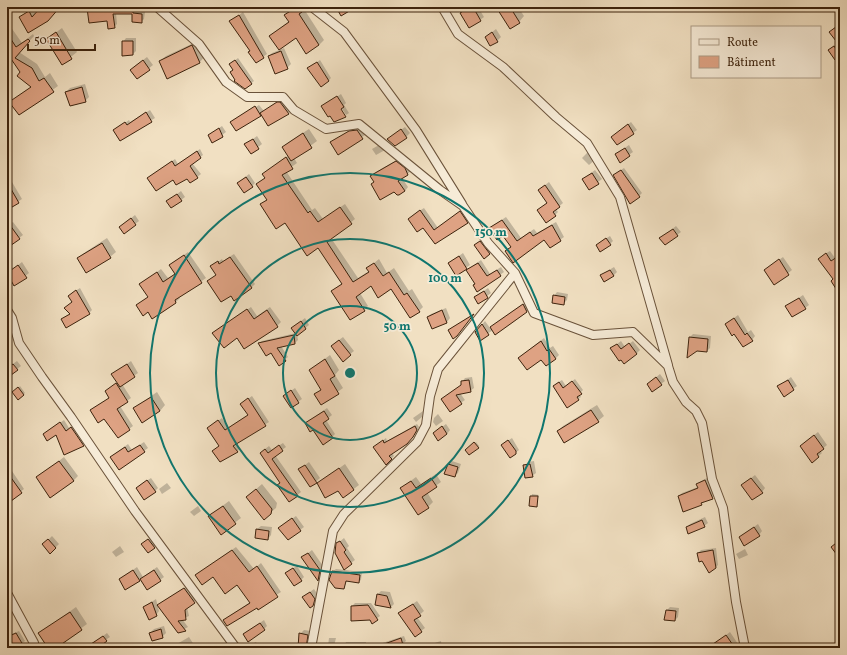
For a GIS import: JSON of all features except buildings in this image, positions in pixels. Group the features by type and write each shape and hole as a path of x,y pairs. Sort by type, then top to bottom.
{"street":[{"path":"157,7 199,44 226,82 246,97 283,97 294,110 326,129 359,124 440,190 463,206"},
{"path":"312,7 344,32 373,74 416,130 463,206 488,243 515,273 534,314 592,335 633,332 668,366"},
{"path":"442,7 458,34 503,68 536,96 556,117 587,143 620,197 673,382 686,402 696,411 702,423 712,479 724,508 736,602 745,648"},
{"path":"311,648 333,531 344,514 417,442 426,425 430,396 438,369 515,273"},
{"path":"7,310 12,318 19,343 42,377 71,416 152,535 236,648"},
{"path":"7,593 34,643 30,648"}]}
